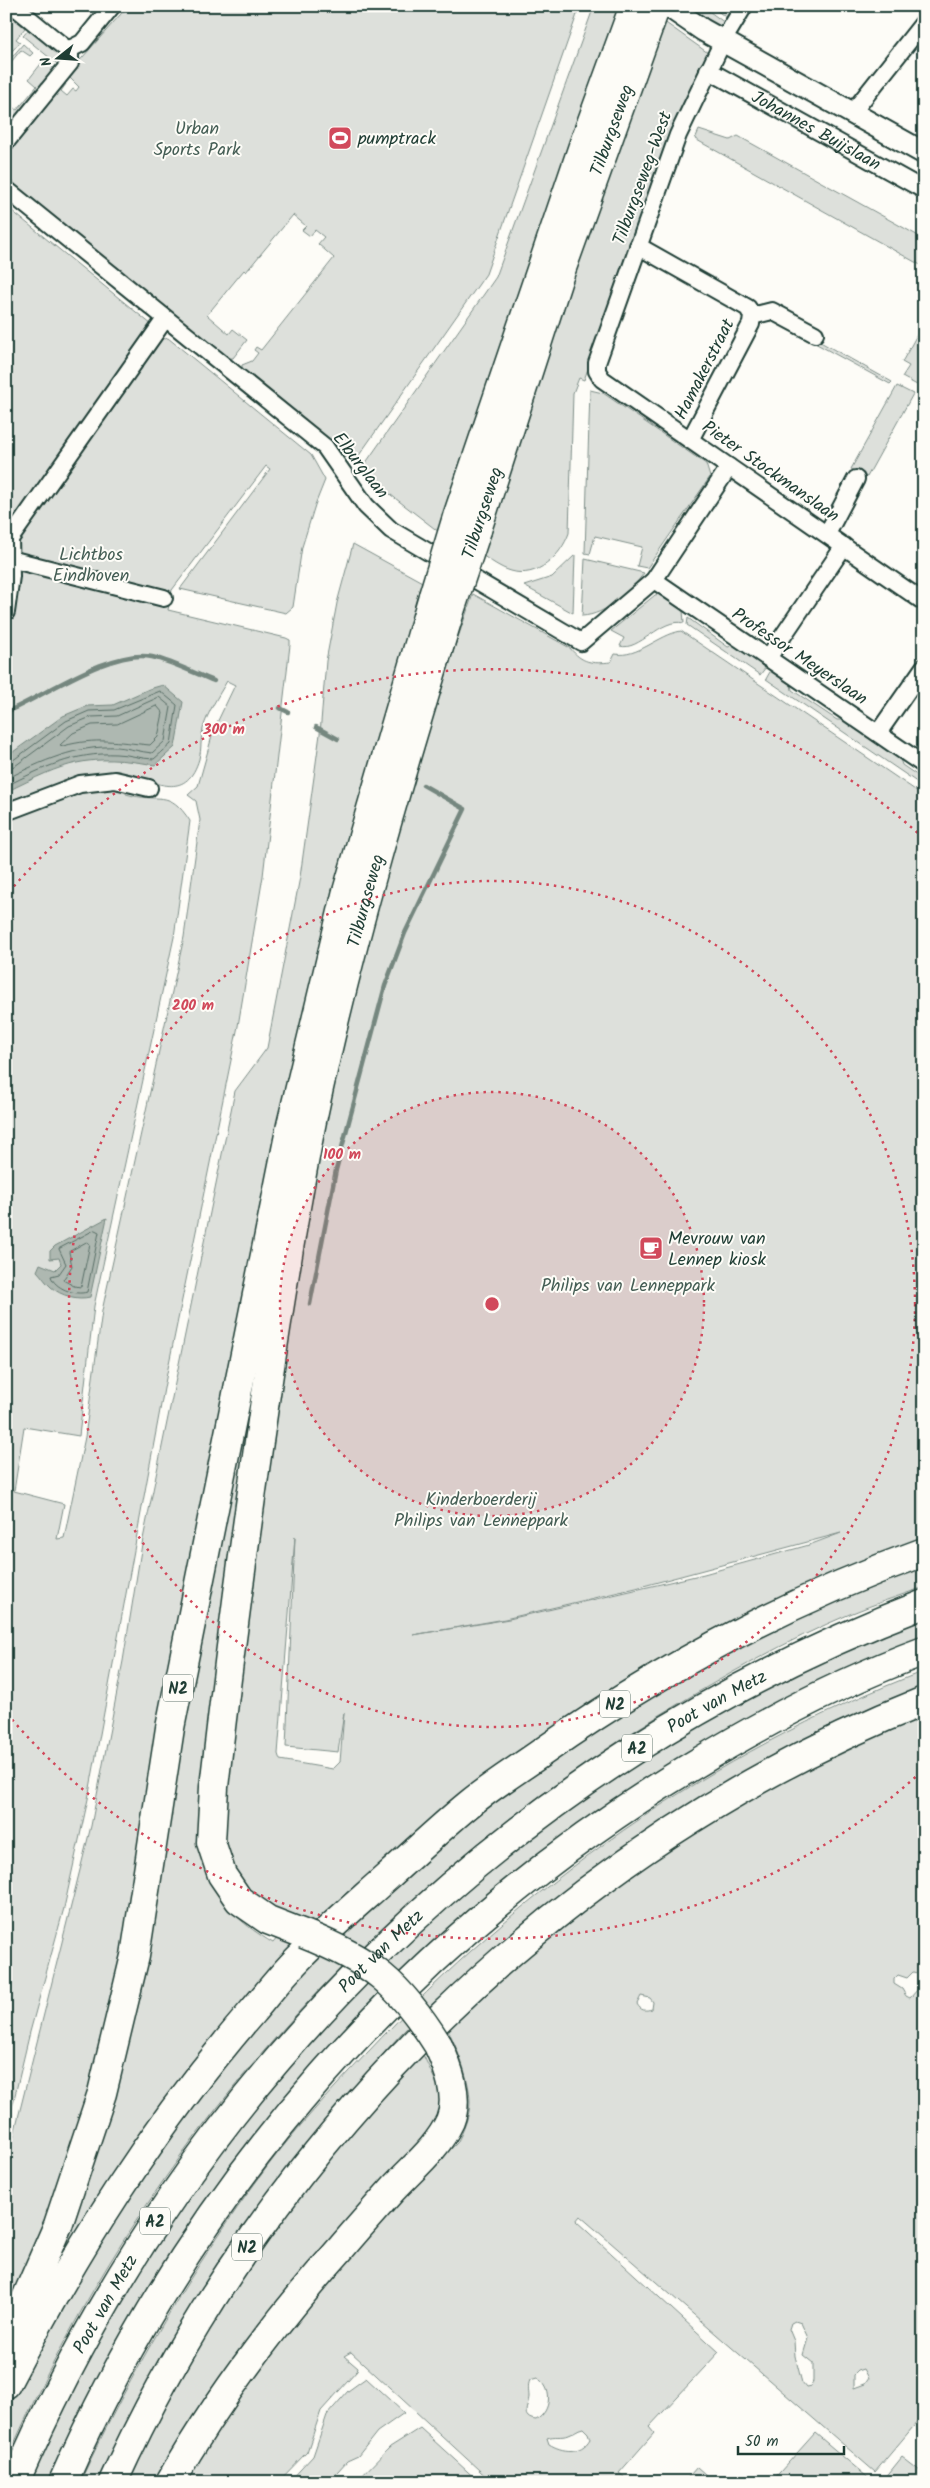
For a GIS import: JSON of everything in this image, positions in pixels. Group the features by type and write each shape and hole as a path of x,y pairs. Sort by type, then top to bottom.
{"highway":[{"name":"Tilburgseweg","path":"323,1024 412,738 442,602 467,523 558,279 642,14"},
{"path":"170,2482 212,2414 306,2288 392,2190 439,2141 451,2119 453,2098 450,2073 438,2045 419,2015 397,1989 355,1956 268,1920 239,1900 222,1875 211,1842 214,1787 220,1736 258,1449 299,1193 323,1024"},
{"name":"N2","path":"6,2344 58,2225 102,2093 135,1956 170,1728 260,1273 323,1024"},
{"name":"N2","path":"6,2384 43,2312 86,2237 179,2102 230,2037 297,1959 343,1916 470,1804 590,1719 695,1655 756,1623 838,1584 924,1552"},
{"name":"Poot van Metz","path":"15,2482 48,2407 105,2299 170,2197 218,2131 268,2069 340,1989 384,1945 499,1846 616,1761 716,1700 778,1667 854,1630 924,1604"},
{"name":"A2","path":"63,2482 86,2431 124,2357 163,2289 208,2221 302,2096 374,2018 423,1969 526,1879 642,1796 738,1738 797,1707 871,1671 924,1651"},
{"name":"N2","path":"113,2482 128,2447 167,2376 205,2311 253,2238 333,2131 418,2038 528,1939 610,1875 665,1836 758,1780 820,1747 924,1702"}],"street":[{"path":"14,6 64,47 70,49 82,43 112,6"},
{"path":"668,6 723,40"},
{"name":"Tilburgseweg-West","path":"597,371 597,362 678,135 723,40 744,6"},
{"path":"852,113 924,22"},
{"name":"Johannes Buijslaan","path":"723,40 924,153"},
{"path":"6,142 70,63 70,49"},
{"name":"Johannes Buijslaan","path":"708,70 924,190"},
{"name":"Elburglaan","path":"6,189 324,447 366,506 391,530 581,642 654,580"},
{"path":"638,246 748,308 752,316 772,311 815,334"},
{"name":"Hamakerstraat","path":"690,440 751,324 752,316"},
{"path":"6,612 11,576 8,559 8,536 166,318"},
{"name":"Pieter Stockmanslaan","path":"597,371 602,379 924,602"},
{"path":"654,580 729,466"},
{"path":"827,534 856,479"},
{"path":"768,658 844,546"},
{"path":"8,559 164,598"},
{"name":"Professor Meyerslaan","path":"654,580 924,765"},
{"path":"878,733 924,667"},
{"path":"6,812 80,784 115,780 149,788"}],"green space":[{"name":"Urban Sports Park","path":"128,6 580,6 486,274 355,461 343,455 242,374 242,365 252,361 258,353 254,350 256,347 261,350 334,258 318,244 324,237 315,230 310,236 302,230 306,226 293,215 246,272 244,270 207,315 229,334 233,329 247,340 233,358 224,359 6,181 6,150 62,81 66,84 61,91 67,96 73,89 76,91 79,87 67,75"},
{"path":"594,6 620,6 558,177 439,532 391,495 365,464 496,277"},
{"path":"678,6 702,6 725,23 717,28"},
{"path":"711,6 736,6 728,19"},
{"path":"7,13 25,28 16,39 20,42 6,58"},
{"path":"663,21 708,53 670,135 584,380 579,378 573,393 569,533 560,550 547,564 530,572 511,571 480,554 547,353"},
{"path":"31,27 64,54 61,67 23,36"},
{"path":"23,44 33,53 30,56 21,50 6,68 6,64"},
{"path":"44,60 57,71 20,117 15,118 6,109 8,104 17,110 37,86 29,79"},
{"path":"699,130 730,140 738,136 924,239 924,267 695,139"},
{"path":"6,206 152,325 8,526 6,524"},
{"path":"924,322 924,375 917,385 902,377 909,366 902,362"},
{"name":"Lichtbos Eindhoven","path":"155,330 165,339 168,338 311,455 325,480 302,547 293,607 286,613 180,589 270,469 266,466 172,590 168,610 286,638 290,640 290,645 263,876 238,1026 165,1383 88,1799 64,1908 30,2032 6,2133 6,540","holes":["227,681 235,685 214,729 198,786 188,795 196,801 200,820 184,937 102,1311 85,1437 64,1538 57,1539 64,1504 14,1491 24,1427 79,1436 94,1306 174,937 190,821 182,810 169,800 126,794 131,774 152,782 171,786 187,780 194,772 199,759 202,733 210,710"]},
{"path":"815,339 892,382 890,384 813,342"},
{"path":"897,386 913,394 867,477 851,469"},
{"path":"590,390 603,393 706,464 710,477 647,568 637,566 642,547 595,536 590,554 585,553"},
{"path":"353,544 424,583 127,1954 95,2090 6,2325 6,2166 91,1826 123,1661 142,1544 235,1091 267,1048 300,877 320,734 326,661 337,603"},
{"path":"575,555 573,613 524,586 552,577"},
{"path":"585,559 644,573 632,588 617,601 600,612 582,616"},
{"name":"Philips van Lenneppark","path":"473,594 570,648 583,660 598,663 611,662 615,654 632,653 681,631 924,796 924,1545 752,1617 337,1911 36,2305 178,1730 268,1275 211,1881 237,1916 253,1930 273,1943 295,1916 271,1908 252,1897 239,1884 231,1869 226,1851 223,1832 222,1788 266,1449 334,1065 408,782","holes":["841,1533 809,1545 704,1574 509,1619 413,1635 505,1619 636,1588","295,1537 286,1747 338,1752 344,1713 340,1762 333,1769 280,1760 278,1754"]},
{"path":"660,594 683,610 684,623 667,625 635,644 620,646 624,638 611,631 655,595"},
{"path":"688,618 728,647 735,645 766,667 760,675 687,625"},
{"path":"771,670 791,684 792,690 837,720 844,720 900,759 902,765 924,780 924,787 766,679"},
{"path":"924,1561 924,1587 850,1614 756,1660 665,1712 558,1782 458,1860 364,1944 277,2036 198,2133 126,2237 62,2347 6,2462 6,2403 136,2176 305,1964 475,1813 698,1663"},
{"path":"924,1616 924,1641 731,1728 634,1787 519,1870 416,1962 297,2088 52,2482 26,2482 56,2414 177,2203 354,1988 504,1853 621,1769 721,1709"},
{"path":"924,1671 924,1686 864,1710 805,1738 748,1769 638,1839 534,1917 442,1995 411,2024 388,2048 313,2137 243,2230 210,2278 149,2377 97,2482 80,2482 120,2401 164,2322 212,2245 238,2208 276,2155 314,2110 427,1992 489,1935 555,1881 624,1830 695,1784 769,1742 845,1704"},
{"path":"924,1710 924,1982 917,1973 913,1972 907,1978 898,1975 894,1979 894,1984 902,1989 906,1996 910,1998 919,1988 924,1991 924,2414 875,2472 580,2216 576,2221 719,2352 649,2427 654,2433 619,2473 630,2482 492,2482 351,2352 344,2356 358,2368 357,2371 321,2411 307,2452 278,2482 180,2482 265,2356 387,2212 457,2143 464,2129 470,2102 468,2083 462,2062 445,2024 584,1906 672,1841 732,1804 764,1787 827,1755","holes":["641,1996 650,1998 653,2002 652,2009 647,2010 643,2010 637,2004","795,2321 801,2323 808,2338 803,2355 813,2363 811,2387 806,2388 802,2383 795,2356 794,2341 789,2329 791,2323","864,2369 869,2378 865,2384 854,2388 854,2375","537,2378 546,2387 548,2393 548,2405 536,2420 531,2419 526,2414 529,2397 528,2387 530,2380","583,2428 588,2433 590,2439 582,2448 565,2450 549,2444 547,2438 565,2436"]},
{"path":"420,2048 435,2080 438,2079 444,2100 438,2126 161,2482 123,2482 133,2459 253,2254"},
{"path":"366,2378 404,2413 377,2432 358,2456 347,2461 328,2482 289,2482 313,2456 327,2415 348,2391"},
{"path":"420,2428 479,2482 356,2482 390,2447"},
{"path":"815,2433 873,2482 771,2482"},
{"path":"902,2457 924,2474 924,2482 889,2482 885,2478"},
{"path":"697,2467 714,2482 684,2482"}],"water":[{"path":"163,685 183,702 175,747 155,765 132,761 94,760 45,773 6,792 6,757 63,716 87,706 113,705"},
{"path":"107,1218 90,1297 80,1298 60,1293 47,1284 37,1271 40,1264 55,1270 61,1264 59,1258 50,1259 50,1251 55,1246"}],"waterway":[{"path":"6,712 98,666 136,656 160,659 214,681"},
{"path":"280,708 288,712"},
{"path":"316,727 338,739"},
{"path":"310,1304 336,1170 385,986 405,933 465,809 423,785"}],"place":[{"name":"pumptrack","path":"340,138"},
{"name":"Mevrouw van Lennep kiosk","path":"651,1248"}],"park label":[{"name":"Kinderboerderij Philips van Lenneppark","path":"481,1509"}]}
